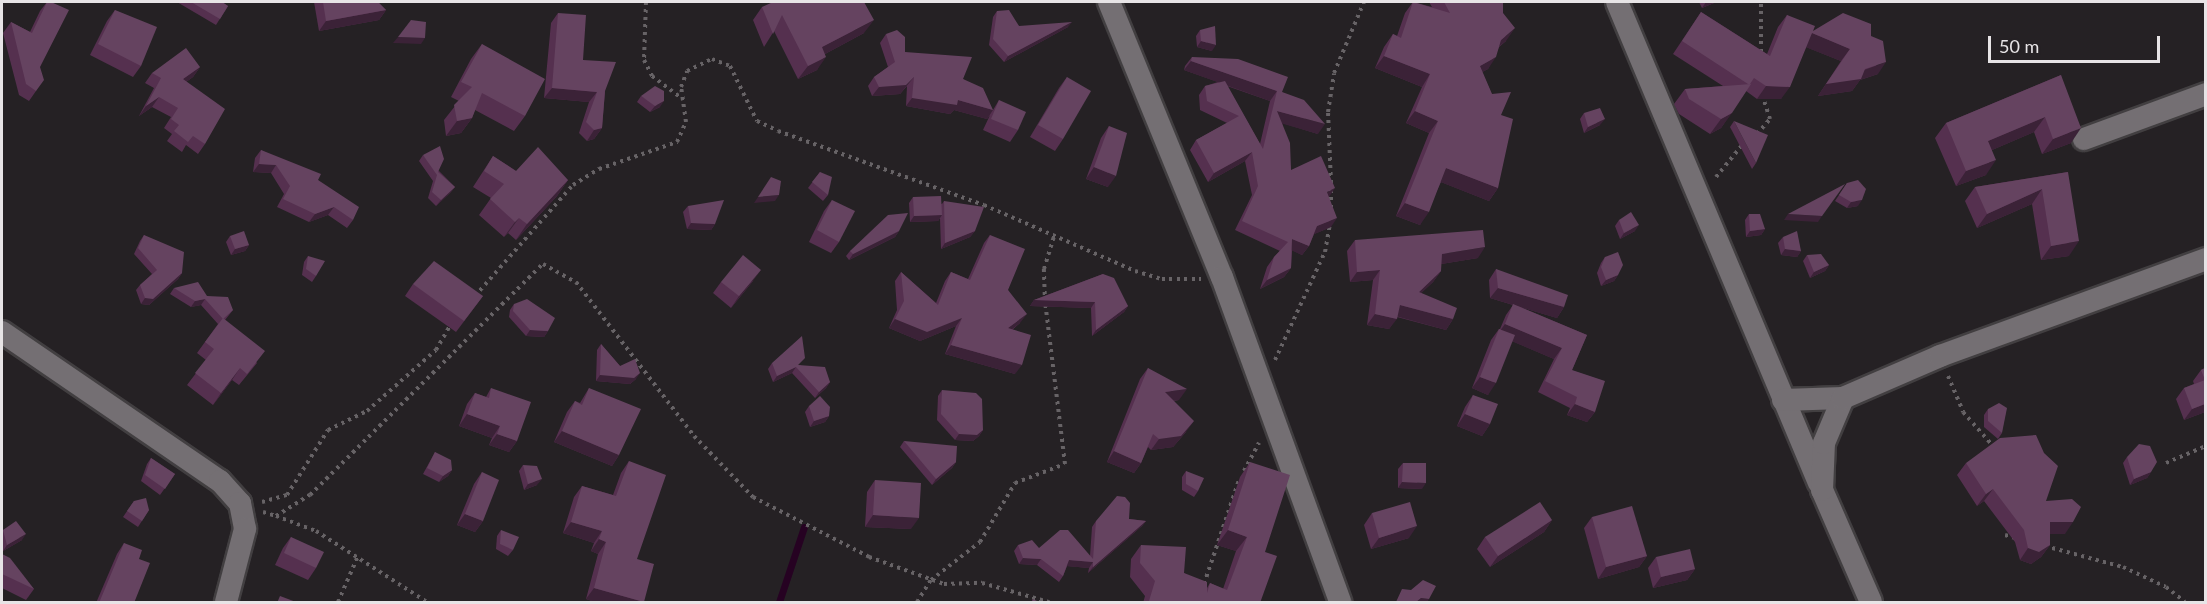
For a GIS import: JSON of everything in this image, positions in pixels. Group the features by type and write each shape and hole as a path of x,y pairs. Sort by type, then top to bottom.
{"street":[{"path":"1108,2 1222,277 1271,421 1340,603"},
{"path":"1617,2 1783,400 1871,603"},
{"path":"2084,139 2205,94"},
{"path":"1783,400 1843,398 1940,356 2205,259"},
{"path":"2,332 220,480 240,503 245,529 226,603"},
{"path":"1822,490 1824,443 1843,398"}],"path":[{"path":"646,2 644,60 652,76 683,99"},
{"path":"1261,392 1325,252 1332,215 1328,112 1334,73 1364,2"},
{"path":"1759,60 1761,2"},
{"path":"469,300 573,186 599,169 677,142 686,122 681,87 687,71 712,59 730,66 757,121 1055,234 1162,279 1222,277"},
{"path":"1715,189 1715,178 1729,155 1770,119 1760,90"},
{"path":"918,603 931,580 980,542 1015,483 1065,464 1045,302 1044,269 1055,234"},
{"path":"276,516 310,495 543,264 576,282 694,436 753,497 869,557 944,584 982,583 1048,603"},
{"path":"240,503 273,502 287,495 328,430 367,411 436,350 450,332 452,317"},
{"path":"1940,356 1963,412 1997,451"},
{"path":"1201,592 1233,493 1271,421"},
{"path":"2166,463 2205,446"},
{"path":"240,503 316,531 358,556 427,603"},
{"path":"2005,535 2027,541"},
{"path":"2044,540 2049,547"},
{"path":"2038,544 2123,567 2166,587 2185,603"},
{"path":"338,603 358,556"}],"building":[{"path":"47,2 69,10 40,67 44,80 36,91 26,84 11,22 32,33"},
{"path":"191,2 222,2 228,6 220,19"},
{"path":"323,2 378,2 386,10 326,21"},
{"path":"773,2 864,2 874,20 822,47 826,57 808,66 782,15 773,34 762,7"},
{"path":"1413,2 1450,13 1444,2 1503,2 1503,13 1515,28 1501,40 1496,57 1480,66 1492,94 1511,92 1501,115 1513,119 1498,188 1446,168 1429,212 1405,203 1438,121 1415,111 1430,74 1384,56 1393,34 1401,38"},
{"path":"115,10 157,27 141,66 98,44"},
{"path":"1009,10 1019,26 1072,22 1008,56 993,39 997,11"},
{"path":"1701,12 1770,56 1787,15 1815,26 1813,31 1843,13 1871,24 1871,36 1883,41 1886,62 1865,69 1861,79 1826,84 1850,49 1812,33 1790,87 1766,86 1754,78 1748,84 1682,41"},
{"path":"558,13 586,15 583,60 616,62 605,91 602,128 594,130 586,122 597,92 552,88"},
{"path":"411,20 426,22 425,38 398,37"},
{"path":"1215,26 1216,45 1201,41 1200,30"},
{"path":"897,30 905,37 905,52 972,57 963,79 983,88 993,110 958,100 957,105 912,98 914,77 906,85 879,87 874,77 895,62 886,34"},
{"path":"482,44 545,79 525,116 482,93 472,118 457,121 454,105 472,87 461,82"},
{"path":"186,48 200,67 183,79 225,109 205,144 193,136 188,142 174,131 179,125 171,119 178,108 159,97 146,106 161,78 152,73"},
{"path":"1192,57 1238,59 1288,77 1282,92 1304,100 1325,124 1277,111 1290,143 1291,170 1321,156 1335,188 1327,192 1337,218 1317,226 1309,246 1292,239 1291,268 1267,280 1274,257 1288,242 1242,221 1258,186 1252,152 1214,173 1196,140 1239,116 1207,101 1205,86 1225,81 1263,149 1277,91 1191,61"},
{"path":"2061,75 2081,128 2053,139 2045,117 1988,141 1996,160 1966,171 1946,123"},
{"path":"1067,77 1091,91 1063,139 1038,125"},
{"path":"1751,84 1732,113 1721,119 1689,99 1685,89"},
{"path":"655,86 664,91 664,101 655,106 641,96"},
{"path":"999,100 1026,112 1018,130 991,119"},
{"path":"1600,108 1605,119 1588,127 1584,113"},
{"path":"1734,121 1768,135 1756,163"},
{"path":"1109,126 1127,133 1116,176 1094,167"},
{"path":"440,146 444,159 438,172 455,187 441,200 432,192 437,175 423,155"},
{"path":"538,147 568,180 527,224 519,218 515,222 490,199 504,184 484,171 493,156 516,171"},
{"path":"261,150 321,174 318,180 359,207 353,220 334,207 315,214 283,199 290,186 276,165 259,164"},
{"path":"820,172 832,177 828,195 812,182"},
{"path":"2068,172 2079,241 2051,246 2042,189 1987,214 1975,187"},
{"path":"771,177 781,181 779,195 758,197"},
{"path":"1858,180 1866,189 1862,200 1851,202 1839,195 1847,183"},
{"path":"1845,184 1822,216 1788,214"},
{"path":"941,196 942,215 914,216 913,197"},
{"path":"724,200 715,224 691,223 688,206"},
{"path":"832,200 855,211 839,242 817,230"},
{"path":"944,201 984,207 975,231 945,243"},
{"path":"1631,212 1639,225 1624,233 1619,220"},
{"path":"908,213 899,231 853,254 850,251 888,215"},
{"path":"1749,214 1760,214 1765,229 1750,231"},
{"path":"1483,230 1485,247 1442,254 1441,271 1419,292 1457,308 1453,319 1400,305 1397,319 1375,314 1380,270 1357,272 1355,240"},
{"path":"244,231 249,245 235,249 230,236"},
{"path":"1797,231 1801,251 1785,249 1783,237"},
{"path":"144,235 184,252 182,273 153,299 145,298 140,285 157,270 138,248"},
{"path":"990,235 1025,249 1008,290 1027,314 1008,328 1031,335 1022,365 951,345 962,318 927,332 895,319 904,301 901,272 938,305 951,272 970,280"},
{"path":"1618,252 1623,265 1618,275 1606,280 1601,267 1605,257"},
{"path":"1821,254 1829,265 1814,272 1807,255"},
{"path":"743,255 761,270 739,296 721,282"},
{"path":"308,256 325,261 316,276 306,269"},
{"path":"434,261 483,296 464,321 413,284"},
{"path":"1496,269 1568,295 1564,307 1498,288"},
{"path":"1103,274 1114,278 1128,306 1096,330 1095,302 1034,300"},
{"path":"198,282 207,296 228,297 233,310 223,319 205,299 195,301 174,288"},
{"path":"527,299 555,318 548,331 530,330 513,311 514,304"},
{"path":"1513,304 1587,335 1572,370 1605,381 1595,412 1575,404 1577,397 1545,381 1562,348 1505,324"},
{"path":"223,318 265,351 247,374 240,368 221,393 195,373 214,349 205,342"},
{"path":"1499,329 1515,335 1496,383 1480,377"},
{"path":"802,336 805,358 798,365 825,367 830,382 819,392 796,367 777,376 772,363"},
{"path":"601,344 620,366 635,359 640,373 634,378 600,375"},
{"path":"1148,368 1187,389 1165,392 1194,421 1181,436 1159,439 1153,434 1141,463 1114,451"},
{"path":"2205,368 2205,380 2201,370"},
{"path":"2205,380 2205,404 2192,409 2184,388"},
{"path":"491,388 531,402 517,441 497,434 500,426 467,414 475,393 489,398"},
{"path":"589,388 641,409 619,455 562,431 575,401 582,405"},
{"path":"942,390 976,393 982,399 983,430 977,435 959,434 941,414"},
{"path":"1473,395 1498,404 1490,424 1465,414"},
{"path":"820,396 830,407 829,416 814,421 809,406"},
{"path":"1999,403 2007,408 2002,433 1988,421 1988,409"},
{"path":"2036,435 2044,453 2058,466 2046,501 2072,499 2081,507 2073,522 2050,522 2050,545 2039,552 2028,548 2024,530 1993,489 1986,494 1966,463 2000,438"},
{"path":"904,441 957,446 956,462 936,479"},
{"path":"2139,444 2150,446 2157,462 2151,472 2134,479 2127,457"},
{"path":"435,452 451,460 452,470 443,476 427,468"},
{"path":"151,458 175,474 165,489 145,475"},
{"path":"629,461 666,475 637,559 654,564 644,602 594,588 606,542 599,539 602,531 571,522 582,486 616,496"},
{"path":"1250,462 1290,475 1265,552 1277,556 1260,603 1154,603 1149,601 1155,581 1140,563 1141,545 1186,547 1184,573 1207,582 1207,593 1210,583 1227,590 1247,537 1228,530"},
{"path":"1403,463 1426,463 1426,483 1402,482"},
{"path":"523,465 537,466 542,479 528,484"},
{"path":"1186,471 1204,478 1198,491 1186,484"},
{"path":"482,472 499,480 483,521 465,514"},
{"path":"875,480 921,483 919,518 873,515"},
{"path":"1117,496 1125,497 1130,503 1129,519 1146,521 1093,567 1093,562 1069,560 1063,576 1041,559 1023,558 1018,545 1032,540 1039,548 1060,530 1068,530 1093,559 1096,521"},
{"path":"146,498 149,510 142,521 127,511 134,501"},
{"path":"1410,502 1417,526 1379,538 1372,513"},
{"path":"1540,502 1552,520 1498,556 1485,537"},
{"path":"1632,506 1647,556 1606,567 1592,517"},
{"path":"16,521 26,534 7,545 3,530"},
{"path":"501,530 519,537 513,550 500,544"},
{"path":"291,537 324,552 316,568 284,553"},
{"path":"124,543 142,550 139,559 150,563 134,603 99,603"},
{"path":"1690,549 1695,569 1661,577 1656,557"},
{"path":"2,554 10,558 34,589 2,574"},
{"path":"1423,580 1436,586 1429,599 1421,598 1415,603 1396,602 1402,589 1411,590"},
{"path":"280,596 296,602 296,603 277,603"}],"waterway":[{"path":"779,602 804,527"}]}
